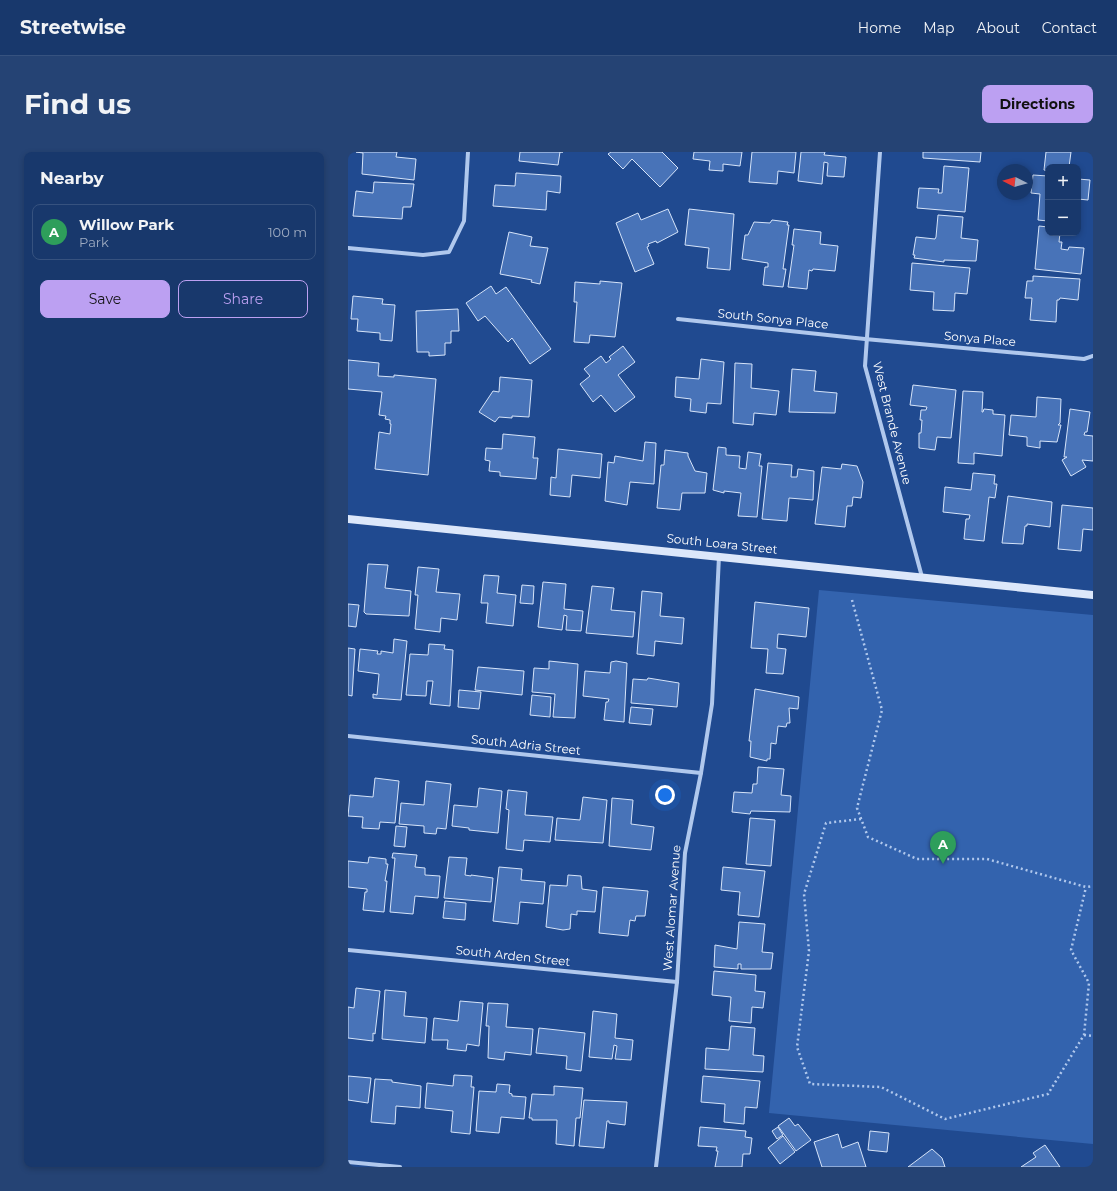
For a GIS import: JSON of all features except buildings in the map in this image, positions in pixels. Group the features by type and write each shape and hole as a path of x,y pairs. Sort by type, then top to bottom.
{"street":[{"path":"348,248 423,255 449,252 464,221 468,152"},
{"name":"West Brande Avenue","path":"880,152 865,339 865,366 922,577"},
{"name":"South Sonya Place","path":"678,319 865,339"},
{"name":"Sonya Place","path":"865,339 1084,359 1093,356"},
{"name":"South Loara Street","path":"348,519 719,555 1093,594"},
{"name":"West Alomar Avenue","path":"656,1167 676,982 685,853 701,773 712,704 719,555"},
{"name":"South Adria Street","path":"348,736 701,773"},
{"name":"South Arden Street","path":"348,950 676,982"},
{"path":"348,1162 400,1167"}],"path":[{"path":"852,600 882,710 857,808 868,837 917,859 987,859 1086,887 1093,886"},
{"path":"861,819 826,823 804,894 810,951 797,1047 810,1084 881,1087 945,1120 1048,1094 1084,1035 1091,983 1070,950 1086,887"},
{"path":"1084,1035 1093,1036"}],"shaded area":[{"path":"819,590 1093,615 1093,1144 769,1113"}],"place":[{"name":"Willow Park","path":"943,864"}]}
